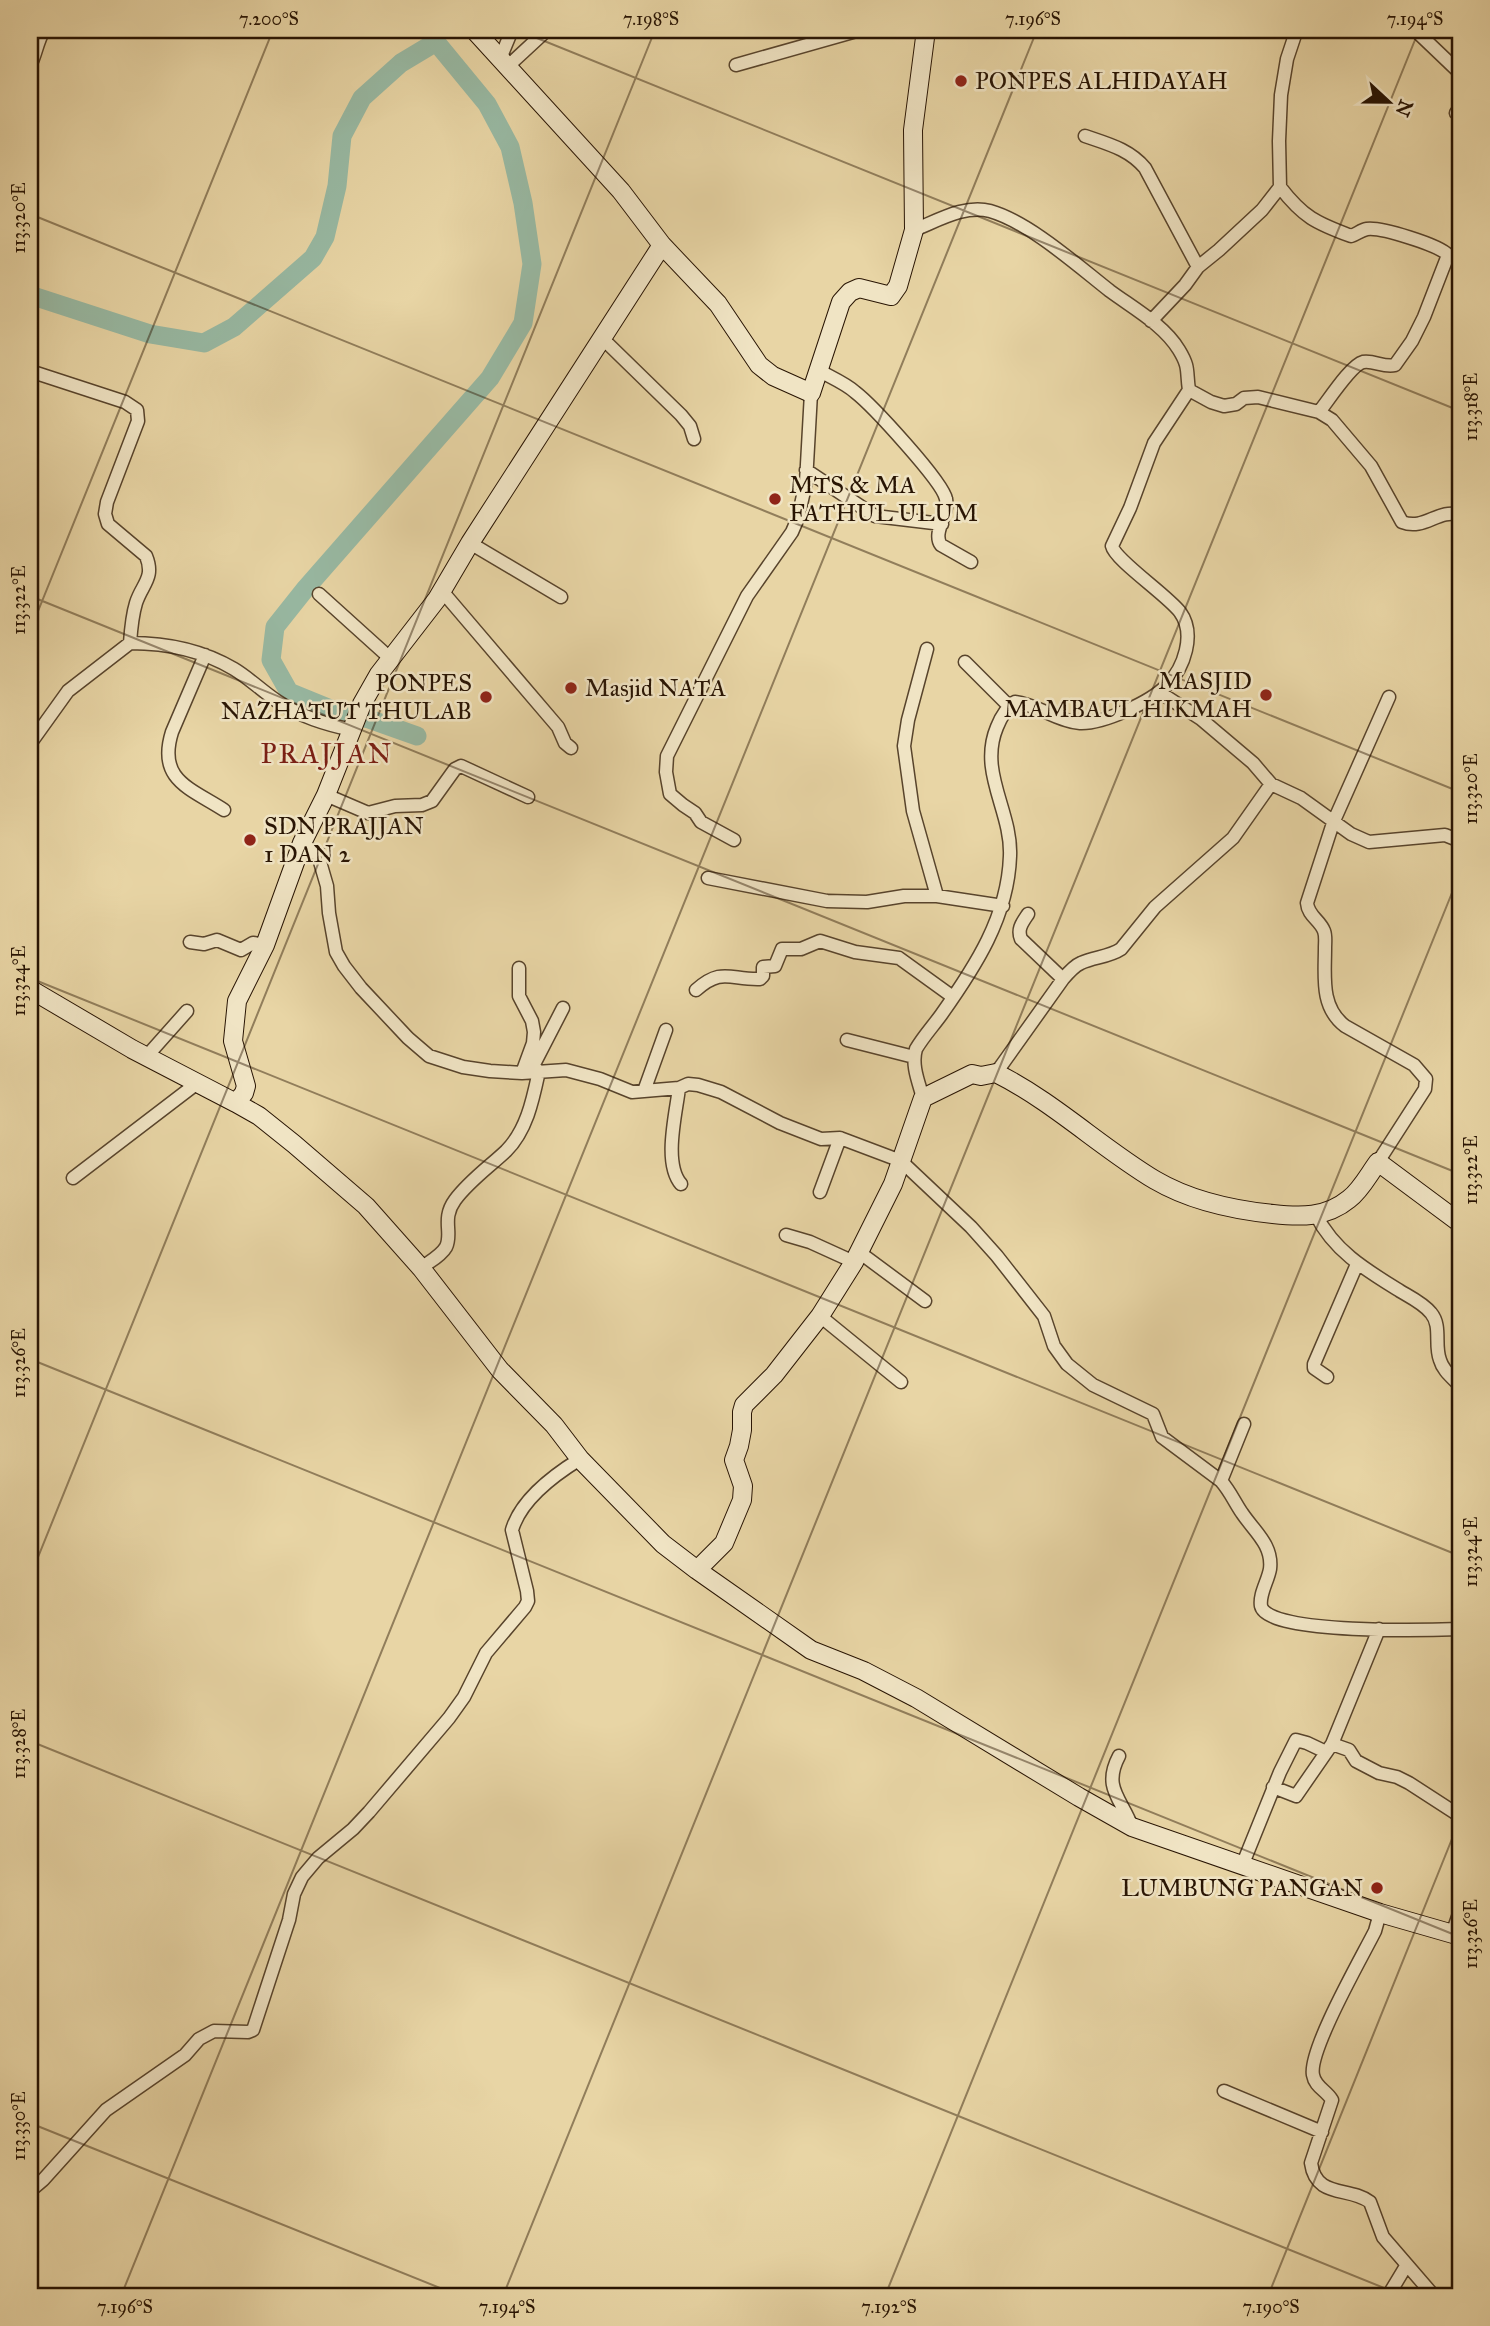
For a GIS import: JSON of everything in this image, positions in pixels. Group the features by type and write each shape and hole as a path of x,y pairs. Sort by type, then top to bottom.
{"street":[{"path":"30,66 44,30"},
{"path":"474,30 621,191 662,245 718,304 765,371 811,393"},
{"path":"504,63 513,30"},
{"path":"504,63 547,30"},
{"path":"736,65 860,30"},
{"path":"734,840 701,822 695,813 670,794 667,756 747,596 792,532 798,518 806,470 811,393 844,297 859,288 894,295 898,286 914,230 913,130 926,30"},
{"path":"1299,30 1287,59 1281,95 1280,187 1296,208 1315,222 1332,229 1351,236 1368,229 1378,230 1431,246 1448,255 1424,317 1412,341 1395,365 1367,362 1357,364 1319,412"},
{"path":"1415,30 1460,73"},
{"path":"1085,136 1120,148 1145,168 1198,267"},
{"path":"1151,321 1198,267 1262,210 1280,187"},
{"path":"697,1570 724,1543 742,1500 743,1486 734,1460 742,1430 744,1405 774,1375 820,1316 856,1257 893,1184 923,1098 914,1056 920,1042 953,998 985,947 1003,906 1010,844 989,761 992,737 1009,706 1015,702 1027,703 1062,719 1079,723 1098,722 1159,692 1176,672 1187,648 1188,633 1182,614 1149,581 1119,558 1112,546 1130,508 1154,443 1189,390 1188,367 1178,347 1151,321 1042,239 990,211 961,211 914,230"},
{"path":"236,1103 246,1086 233,1041 237,1001 265,945 302,843 326,795 362,704 391,659 442,591 470,543 662,245"},
{"path":"603,339 681,415 690,426 694,439"},
{"path":"818,370 855,391 906,443 944,492 946,509 937,541 971,562"},
{"path":"30,372 125,402 137,410 138,421 107,502 105,514 108,524 146,556 149,563 148,579 137,600 132,620 130,643"},
{"path":"1189,390 1224,406 1236,404 1244,398 1258,397 1319,412 1332,420 1371,466 1402,522 1419,525 1453,512 1460,515"},
{"path":"806,470 876,516 942,524"},
{"path":"470,543 561,597"},
{"path":"442,591 558,727 565,743 571,748"},
{"path":"319,594 391,659"},
{"path":"30,744 68,691 130,643 179,646 205,655 233,669 276,701 302,716 328,725 354,726"},
{"path":"927,649 908,720 904,746 913,811 937,895"},
{"path":"205,655 168,743 169,768 176,778 224,810"},
{"path":"965,662 1009,706"},
{"path":"1159,692 1211,727 1253,763 1271,784 1301,798 1351,834 1369,842 1445,835 1460,841"},
{"path":"923,1098 972,1074 981,1076 996,1073 1045,1101 1103,1146 1157,1181 1179,1191 1225,1205 1301,1217 1334,1209 1350,1199 1378,1162 1425,1089 1426,1079 1414,1065 1345,1026 1330,1011 1325,994 1324,929 1308,910 1307,903 1333,823 1389,697"},
{"path":"326,795 368,813 395,806 422,805 432,801 455,769 461,766 528,797"},
{"path":"996,1073 1063,979 1077,965 1121,949 1155,907 1233,838 1271,784"},
{"path":"302,843 318,855 327,886 328,913 336,952 361,988 420,1050 443,1062 463,1067 530,1072 566,1070 600,1079 632,1092 679,1088 688,1083 708,1087 780,1123 821,1139 840,1138 901,1161 971,1227 997,1256 1044,1316 1054,1346 1067,1363 1093,1385 1153,1414 1162,1437 1222,1481 1268,1550 1270,1571 1261,1603 1264,1611 1272,1616 1312,1626 1460,1629"},
{"path":"708,878 827,901 867,902 904,896 937,895 1003,906"},
{"path":"1028,914 1020,925 1021,939 1063,979"},
{"path":"190,942 204,944 217,940 241,950 253,943 265,945"},
{"path":"696,990 706,982 724,975 760,979 764,967 775,966 782,949 801,949 820,941 863,953 899,958 953,998"},
{"path":"421,1268 445,1249 448,1239 446,1223 454,1201 505,1151 519,1133 530,1110 534,1032 532,1021 520,1001 520,968"},
{"path":"30,989 197,1084 236,1103 277,1130 366,1206 421,1268 500,1370 554,1425 580,1459 663,1544 811,1650 864,1671 916,1698 1132,1827 1380,1913 1456,1935 1460,1911"},
{"path":"530,1072 563,1008"},
{"path":"147,1056 187,1011"},
{"path":"644,1091 666,1030"},
{"path":"847,1040 914,1056"},
{"path":"73,1178 197,1084"},
{"path":"679,1088 671,1163 675,1177 681,1184"},
{"path":"820,1192 840,1138"},
{"path":"1378,1162 1460,1223"},
{"path":"1316,1215 1323,1229 1356,1265 1432,1314 1438,1326 1440,1361 1460,1386"},
{"path":"786,1235 856,1257 925,1301"},
{"path":"1327,1377 1314,1368 1314,1364 1356,1265"},
{"path":"820,1316 901,1382"},
{"path":"1222,1481 1244,1424"},
{"path":"30,2191 106,2110 185,2055 199,2039 214,2031 253,2030 289,1920 294,1894 302,1877 318,1858 361,1821 449,1718 464,1697 486,1653 525,1607 527,1591 512,1530 514,1522 526,1504 555,1474 580,1459"},
{"path":"1273,1787 1294,1796 1298,1795 1329,1748 1379,1629"},
{"path":"1242,1866 1273,1787 1296,1741 1329,1748 1346,1748 1356,1761 1379,1773 1403,1779 1460,1816"},
{"path":"1119,1756 1115,1764 1113,1791 1132,1827"},
{"path":"1380,1913 1374,1931 1321,2038 1312,2066 1318,2087 1332,2099 1313,2153 1312,2172 1319,2183 1370,2202 1380,2232 1434,2296"},
{"path":"1224,2091 1322,2132"},
{"path":"1388,2296 1406,2266"}],"waterway":[{"path":"30,295 150,334 204,343 234,327 313,258 325,237 337,186 342,136 362,98 401,63 436,42 487,104 510,147 523,203 532,264 523,323 490,378 275,627 271,660 289,692 338,712 369,719 417,736"}],"place":[{"name":"PONPES ALHIDAYAH","path":"961,81"},
{"name":"MTS & MA FATHUL ULUM","path":"775,499"},
{"name":"Masjid NATA","path":"571,688"},
{"name":"MASJID MAMBAUL HIKMAH","path":"1266,695"},
{"name":"PONPES NAZHATUT THULAB","path":"486,697"},
{"name":"SDN PRAJJAN 1 DAN 2","path":"250,840"},
{"name":"LUMBUNG PANGAN","path":"1377,1888"}],"district":[{"name":"PRAJJAN","path":"327,753"}]}
